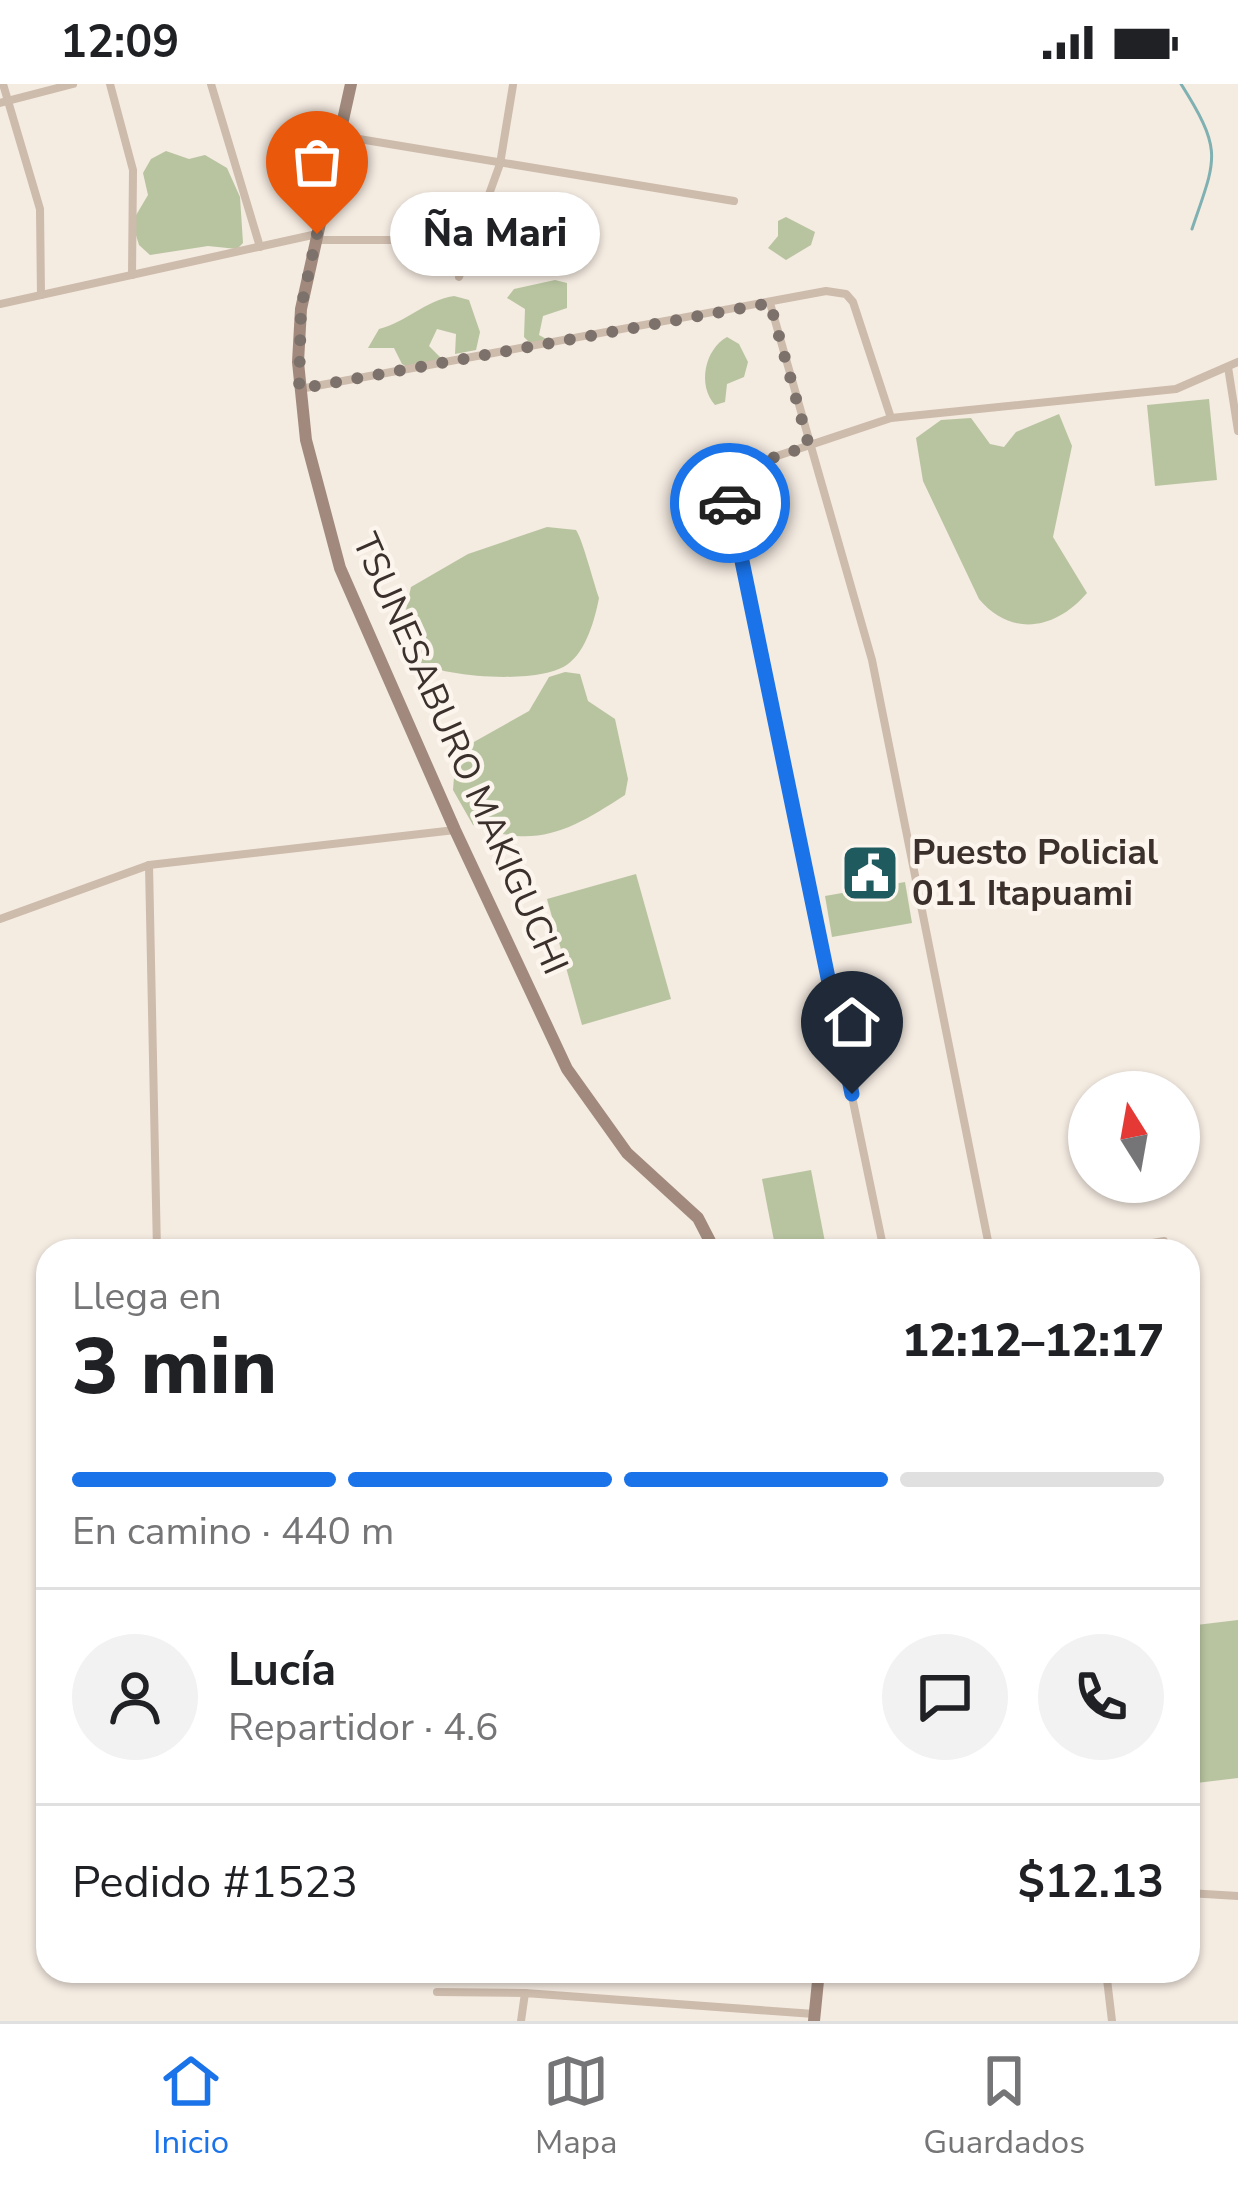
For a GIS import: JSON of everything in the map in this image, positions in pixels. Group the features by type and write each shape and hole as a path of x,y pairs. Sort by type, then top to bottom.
{"street":[{"path":"3,84 4,102 40,209 40,295"},
{"path":"4,102 73,84"},
{"path":"110,84 133,170 132,275"},
{"path":"211,84 260,247"},
{"name":"TSUNESABURO MAKIGUCHI","path":"351,84 301,308 299,389 306,440 340,568 454,830 576,1082 627,1153 698,1218 709,1239"},
{"path":"459,277 500,164 514,86"},
{"path":"341,136 734,200"},
{"path":"0,304 317,237 469,240"},
{"path":"299,389 826,291 846,294 891,418"},
{"path":"770,303 872,660 988,1239"},
{"path":"882,1239 723,474 891,418 1176,389 1238,362"},
{"path":"1228,367 1238,431"},
{"path":"0,919 149,865 454,830"},
{"path":"149,865 157,1239"},
{"path":"1200,1894 1238,1896"},
{"path":"437,1992 525,1993 815,2018 818,1983"},
{"path":"1107,1983 1112,2021"},
{"path":"520,2021 525,1993"}],"green space":[{"path":"166,151 189,159 205,155 227,168 240,197 243,243 237,249 208,246 150,255 139,245 132,222 148,195 143,173 151,159"},
{"path":"786,217 815,232 811,245 786,260 768,248 778,236 778,221"},
{"path":"555,280 567,283 567,308 543,316 539,335 550,341 532,345 524,337 525,309 507,298 514,289"},
{"path":"454,296 469,300 480,332 476,350 455,354 456,334 437,329 429,346 441,358 433,367 418,370 402,364 394,348 368,348 379,329"},
{"path":"727,337 739,344 748,362 744,377 727,384 725,402 715,405 706,388 706,368 713,350"},
{"path":"1209,399 1217,480 1155,486 1147,405"},
{"path":"1059,414 1072,446 1053,537 1087,593 1062,615 1020,624 1005,620 979,599 923,481 916,438 941,420 971,418 990,444 1004,447 1016,432"},
{"path":"547,527 576,530 599,598 589,634 568,664 536,675 491,677 446,671 414,660 404,618 411,587 468,554"},
{"path":"580,674 588,701 615,719 628,779 625,795 571,826 536,836 496,833 473,825 453,790 456,752 529,711 549,677"},
{"path":"636,874 671,999 582,1025 547,899"},
{"path":"905,882 912,923 832,937 825,896"},
{"path":"811,1170 824,1239 774,1239 762,1179"},
{"path":"1238,1620 1238,1778 1200,1783 1200,1625"}],"waterway":[{"path":"1181,84 1204,125 1212,155 1192,229"}],"way so far":[{"path":"317,234 301,308 299,389 770,303 809,446 723,474 730,503"}],"place":[{"name":"Ña Mari","path":"317,234"},
{"name":"Puesto Policial 011 Itapuami","path":"870,873"}],"route":[{"path":"730,503 852,1094"}]}
